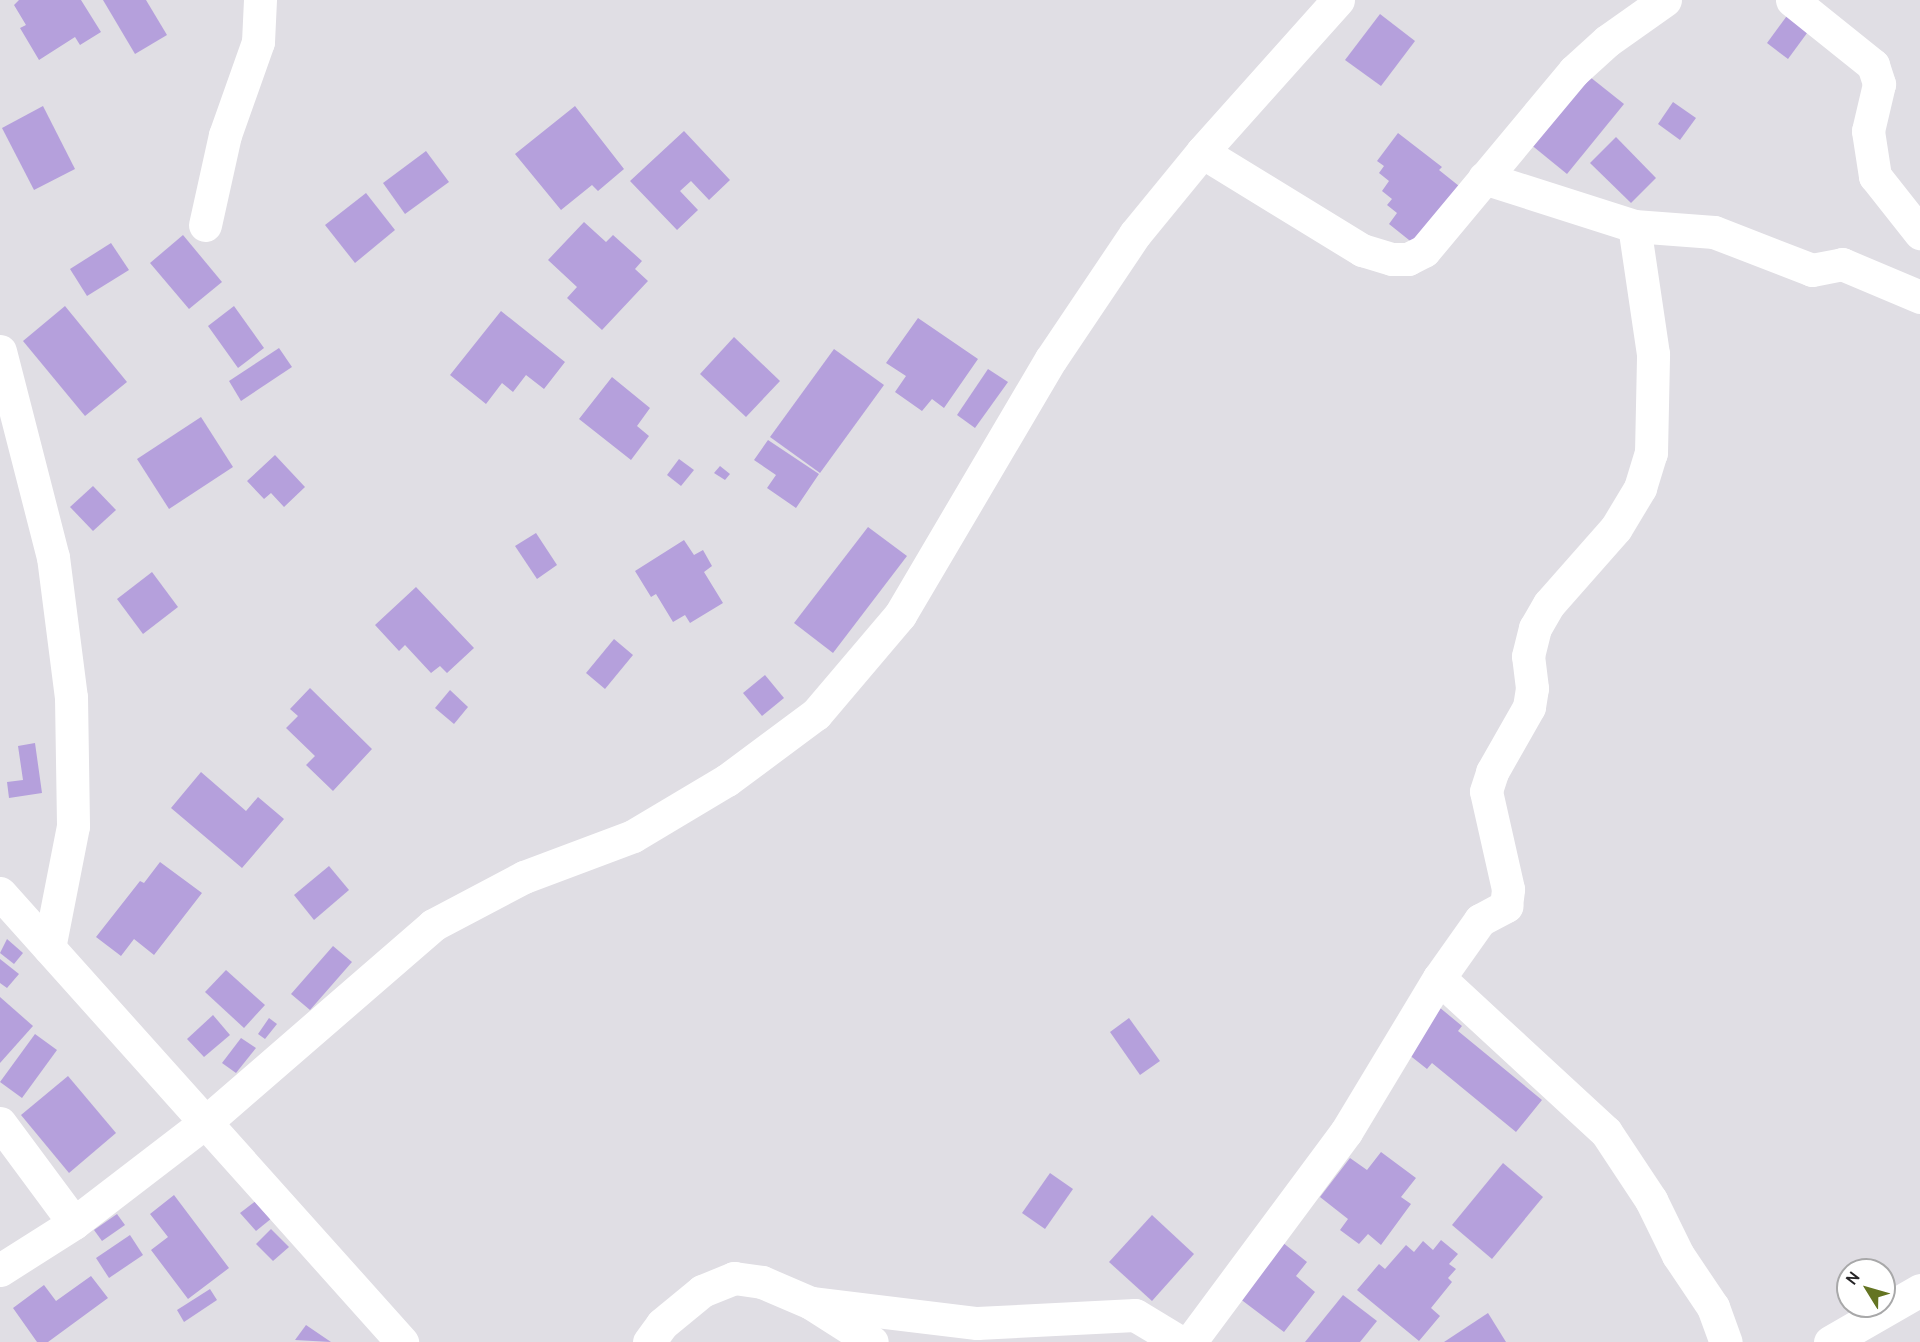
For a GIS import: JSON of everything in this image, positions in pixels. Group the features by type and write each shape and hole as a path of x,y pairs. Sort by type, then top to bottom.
{"street":[{"path":"205,225 225,135 258,42 260,0"},
{"path":"0,1270 74,1223 207,1121 433,925 524,877 633,836 728,780 816,714 900,615 1051,358 1135,234 1202,152 1338,0"},
{"path":"1202,152 1362,250 1392,259 1408,259 1424,251 1574,71 1607,41 1665,0"},
{"path":"1792,0 1873,65 1879,84 1868,131 1875,176 1920,233"},
{"path":"1484,178 1634,226 1714,232 1812,270 1842,264 1920,297"},
{"path":"1190,1342 1346,1132 1439,978 1480,920 1506,906 1508,889 1486,791 1492,772 1529,707 1532,688 1528,656 1535,628 1549,604 1616,528 1640,488 1652,453 1653,354 1634,226"},
{"path":"0,351 53,557 71,697 73,826 49,948"},
{"path":"0,893 207,1121 402,1342"},
{"path":"1439,978 1606,1132 1651,1200 1678,1256 1713,1307 1726,1342"},
{"path":"0,1123 74,1223"},
{"path":"649,1342 662,1324 702,1291 734,1278 762,1282 811,1303 872,1342"},
{"path":"1830,1342 1920,1290"},
{"path":"811,1303 977,1323 1135,1315 1180,1342"}],"building":[{"path":"19,0 81,0 101,32 80,45 75,37 39,60 20,28 26,25 14,5"},
{"path":"103,0 146,0 167,35 135,54"},
{"path":"1789,13 1810,29 1788,59 1767,43"},
{"path":"1380,14 1415,41 1381,86 1345,60"},
{"path":"1580,69 1624,104 1567,174 1524,139"},
{"path":"1673,102 1696,118 1680,140 1658,124"},
{"path":"43,106 75,169 34,190 2,128"},
{"path":"575,106 624,169 598,191 592,185 561,210 515,154"},
{"path":"684,131 730,180 709,200 691,181 680,191 698,210 677,230 630,181"},
{"path":"1398,133 1442,167 1439,170 1459,186 1414,244 1389,224 1397,213 1387,205 1392,199 1382,191 1389,181 1379,173 1384,166 1377,161"},
{"path":"1616,137 1656,178 1631,203 1590,163"},
{"path":"426,151 449,182 405,214 383,183"},
{"path":"366,193 395,230 355,263 325,225"},
{"path":"584,222 606,242 613,235 642,261 635,269 648,281 602,330 567,298 577,287 548,260"},
{"path":"183,235 222,282 189,309 150,263"},
{"path":"111,243 129,270 87,296 70,269"},
{"path":"65,306 127,382 85,416 23,341"},
{"path":"234,306 264,348 238,368 208,326"},
{"path":"501,311 565,362 544,389 526,375 513,392 502,383 486,404 450,375"},
{"path":"918,318 978,359 944,408 932,399 922,411 895,392 906,376 886,363"},
{"path":"734,337 780,381 746,417 700,374"},
{"path":"279,348 292,367 241,401 229,381"},
{"path":"834,349 884,385 820,473 770,437"},
{"path":"988,369 1008,382 975,428 957,415"},
{"path":"612,377 650,408 637,426 649,436 631,460 579,419"},
{"path":"201,417 233,467 169,509 137,459"},
{"path":"768,440 819,474 796,508 767,488 776,475 754,460"},
{"path":"275,455 305,487 284,507 271,493 264,499 247,481"},
{"path":"679,459 694,470 681,486 667,475"},
{"path":"720,466 730,474 725,480 714,473"},
{"path":"93,486 116,510 93,531 70,507"},
{"path":"868,527 907,556 833,653 794,623"},
{"path":"536,533 557,565 537,579 515,546"},
{"path":"684,540 694,555 703,550 712,566 704,572 723,603 690,623 685,615 673,622 656,594 651,597 635,571"},
{"path":"152,572 178,607 143,634 117,599"},
{"path":"416,587 474,648 447,673 440,666 431,673 405,645 399,651 375,625"},
{"path":"614,639 633,655 605,689 586,673"},
{"path":"765,675 784,698 762,716 743,693"},
{"path":"310,688 372,749 333,791 306,765 315,756 286,728 298,716 290,709"},
{"path":"450,690 468,707 454,724 435,708"},
{"path":"35,743 42,793 9,798 7,782 23,780 18,746"},
{"path":"201,772 246,811 258,797 284,819 242,868 171,808"},
{"path":"160,862 202,893 154,955 134,939 121,956 96,937 140,881 144,883"},
{"path":"329,866 349,890 314,920 294,895"},
{"path":"7,939 23,953 14,964 0,953"},
{"path":"333,946 352,962 310,1010 291,994"},
{"path":"0,959 19,974 7,988 0,983"},
{"path":"226,970 265,1005 244,1028 205,992"},
{"path":"0,997 33,1026 0,1063"},
{"path":"1439,1007 1462,1026 1458,1031 1542,1100 1516,1132 1432,1063 1427,1069 1403,1050"},
{"path":"213,1015 230,1035 204,1057 187,1039"},
{"path":"269,1018 277,1024 265,1039 258,1034"},
{"path":"1129,1018 1160,1061 1140,1075 1110,1032"},
{"path":"35,1034 57,1050 22,1098 0,1082"},
{"path":"241,1038 256,1048 236,1073 222,1063"},
{"path":"68,1076 116,1133 69,1173 21,1115"},
{"path":"1381,1152 1416,1178 1401,1197 1411,1204 1381,1245 1368,1234 1359,1244 1340,1230 1348,1219 1320,1197 1350,1158 1367,1170"},
{"path":"1503,1163 1543,1197 1492,1259 1452,1225"},
{"path":"1050,1173 1073,1189 1045,1229 1022,1213"},
{"path":"174,1195 229,1268 188,1299 151,1250 168,1237 150,1214"},
{"path":"257,1200 272,1218 256,1231 240,1213"},
{"path":"117,1214 125,1225 102,1241 94,1230"},
{"path":"1152,1215 1194,1254 1152,1301 1109,1262"},
{"path":"271,1229 289,1247 273,1261 256,1244"},
{"path":"130,1235 143,1255 109,1278 96,1258"},
{"path":"1441,1240 1458,1254 1449,1264 1456,1269 1448,1278 1452,1282 1431,1308 1440,1316 1419,1341 1357,1290 1379,1264 1385,1269 1406,1245 1414,1252 1423,1241 1433,1250"},
{"path":"1282,1242 1307,1262 1296,1276 1315,1292 1284,1332 1239,1298"},
{"path":"91,1276 108,1298 48,1342 37,1342 13,1308 44,1285 56,1301"},
{"path":"210,1289 217,1300 184,1322 177,1310"},
{"path":"1343,1295 1377,1321 1360,1342 1305,1342"},
{"path":"1488,1313 1506,1342 1444,1342"},
{"path":"306,1325 331,1342 295,1340"}]}
